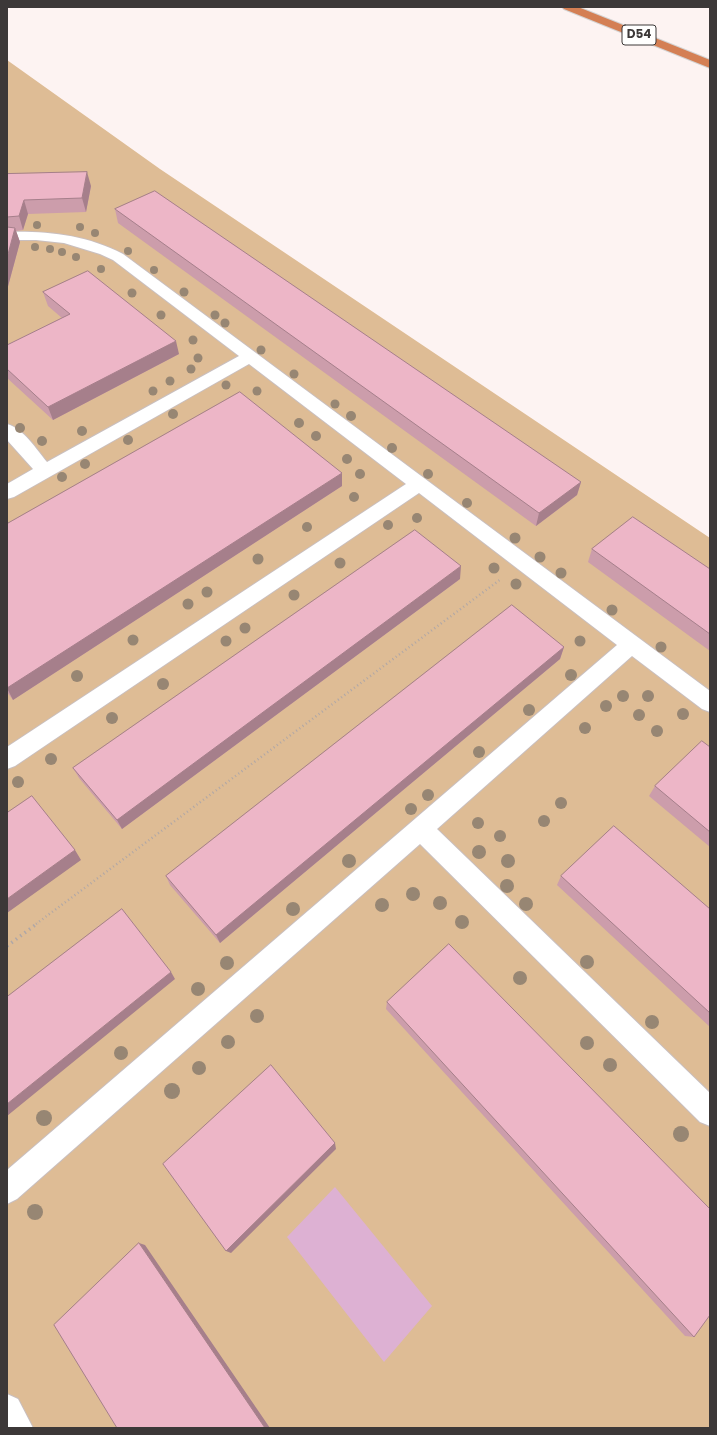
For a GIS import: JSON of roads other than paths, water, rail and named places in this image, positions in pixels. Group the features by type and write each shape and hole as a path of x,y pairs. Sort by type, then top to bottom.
{"highway":[{"name":"D54","path":"568,7 710,64"}],"street":[{"path":"7,236 54,236 72,239 105,250 118,257 710,703"},
{"path":"7,492 250,357"},
{"path":"7,430 19,441 45,471"},
{"path":"7,759 419,484"},
{"path":"7,1189 632,644"},
{"path":"420,828 710,1112"},
{"path":"7,1410 17,1428"}]}
